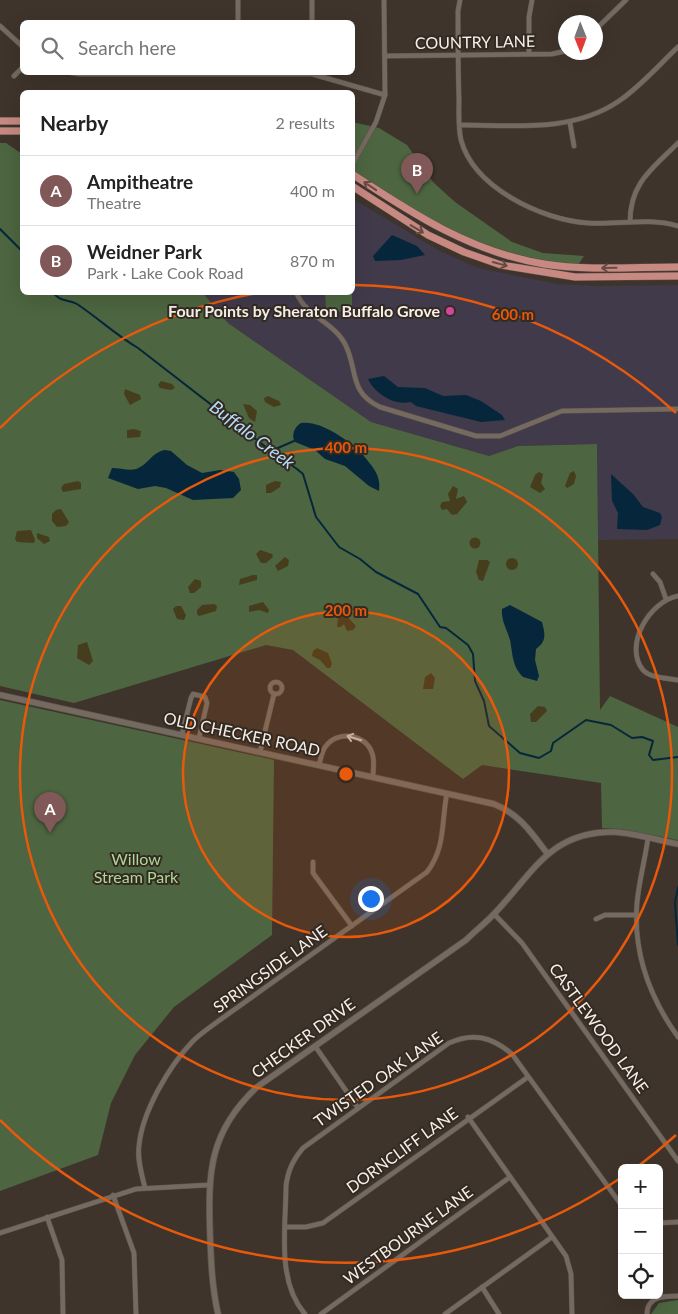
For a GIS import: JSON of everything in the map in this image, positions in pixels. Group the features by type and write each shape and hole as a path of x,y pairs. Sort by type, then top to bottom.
{"main road":[{"path":"0,121 20,121"},
{"path":"0,131 20,131"},
{"path":"355,176 422,220 452,236 514,258 575,267 678,267"},
{"path":"355,188 428,235 464,252 501,265 575,278 678,276"}],"street":[{"path":"238,0 238,20"},
{"path":"312,0 312,20"},
{"path":"355,160 376,122 385,95 384,0"},
{"path":"460,0 458,11 458,54 461,139 473,164 495,185 515,200 562,219 587,223 666,223 678,226"},
{"path":"529,54 529,17 532,0"},
{"path":"603,22 626,0"},
{"path":"0,26 20,44"},
{"path":"460,125 570,123 604,110 619,101 678,47"},
{"name":"COUNTRY LANE","path":"386,56 529,54 558,52"},
{"path":"14,76 20,70"},
{"path":"319,75 385,95"},
{"path":"570,123 574,146"},
{"path":"630,222 636,188 678,143"},
{"path":"298,295 312,314 338,332 346,347 356,384 369,402 476,436 500,436 562,411 678,409"},
{"path":"654,574 660,582 666,600"},
{"path":"677,680 648,675 643,670 638,659 637,646 640,630 654,608 666,600 678,596"},
{"path":"182,734 191,698 198,694 205,697 207,703 199,738"},
{"path":"260,752 274,694"},
{"name":"OLD CHECKER ROAD","path":"0,695 319,764 505,808 522,820 547,853"},
{"path":"319,764 326,746 332,740 348,736 355,737 369,746 373,754 373,777"},
{"name":"SPRINGSIDE LANE","path":"144,1188 139,1158 141,1134 156,1094 178,1060 193,1041 217,1022 420,878 436,861 441,847 442,815 447,793"},
{"name":"CHECKER DRIVE","path":"218,1314 212,1287 208,1185 214,1154 225,1126 242,1101 258,1087 315,1046 466,940 494,914 547,853 570,840 593,834 615,832 678,844"},
{"path":"648,838 637,915 640,951 651,991 678,1037"},
{"path":"313,862 313,873 352,926"},
{"name":"CASTLEWOOD LANE","path":"494,914 522,942 678,1161"},
{"path":"596,919 605,915 637,915"},
{"name":"TWISTED OAK LANE","path":"305,1314 294,1300 288,1286 286,1186 294,1159 303,1148 449,1043 460,1038 482,1037 493,1040 512,1054 618,1200"},
{"path":"315,1046 358,1108"},
{"name":"DORNCLIFF LANE","path":"286,1227 306,1227 323,1222 528,1076"},
{"path":"468,1117 552,1237 570,1266 572,1314"},
{"name":"WESTBOURNE LANE","path":"322,1314 510,1177"},
{"path":"0,1233 113,1195 144,1188 208,1185"},
{"path":"113,1195 134,1253 136,1314"},
{"path":"47,1217 62,1260 63,1314"},
{"path":"663,1223 678,1222"},
{"path":"445,1314 552,1237"},
{"path":"482,1287 499,1314"},
{"path":"647,1314 647,1310 655,1299 661,1296 678,1296"}],"shaded area":[{"path":"355,200 440,251 478,268 557,284 597,286 678,285 678,539 598,540 597,444 518,446 489,456 371,422 228,323 205,295 355,295"}],"green space":[{"path":"355,123 379,128 407,145 433,182 455,202 512,242 543,253 584,256 578,265 541,260 506,252 454,233 405,206 355,172"},
{"path":"0,143 6,143 20,153 20,295 205,295 228,323 371,422 489,456 518,446 597,444 600,710 610,696 678,727 678,840 621,829 602,828 601,783 482,765 463,779 293,650 266,645 74,703 0,686"},
{"path":"325,295 352,295 352,311 329,312 326,309"},
{"name":"Willow Stream Park","path":"0,700 274,760 272,935 174,1007 135,1055 111,1103 98,1155 0,1191"},
{"path":"678,1300 678,1314 651,1314 659,1303"}],"sand":[{"path":"161,381 172,384 175,388 171,390 160,388 158,385"},
{"path":"125,389 140,395 141,399 130,405 124,394"},
{"path":"268,396 279,401 281,405 274,407 265,402 264,398"},
{"path":"243,404 250,405 257,411 255,422 249,418"},
{"path":"127,430 141,431 140,437 127,438"},
{"path":"574,471 576,476 574,484 567,488 565,486 570,473"},
{"path":"539,472 543,474 541,483 545,489 540,493 530,487 535,475"},
{"path":"78,481 81,483 81,489 63,492 61,488 64,484"},
{"path":"275,481 281,482 280,487 271,493 266,493 266,485"},
{"path":"453,486 458,489 456,499 464,496 467,502 457,514 452,515 447,509 442,510 440,506 442,502 450,501 448,494"},
{"path":"61,509 69,522 66,526 57,527 52,521 52,514 56,510"},
{"path":"31,530 35,540 34,543 17,542 15,539 17,531"},
{"path":"37,533 49,537 50,541 44,544 37,538"},
{"path":"475,537 481,543 475,549 469,543"},
{"path":"260,550 272,554 273,557 266,563 261,563 256,554"},
{"path":"285,557 289,560 288,566 278,571 275,566"},
{"path":"512,558 518,564 512,570 506,564"},
{"path":"479,560 490,562 483,581 479,580 476,572"},
{"path":"257,575 257,580 239,585 240,579"},
{"path":"195,579 201,581 201,587 194,593 190,593 188,587"},
{"path":"263,602 269,610 268,613 259,610 249,612 249,606"},
{"path":"214,604 217,606 216,611 199,616 197,614 197,610 202,605"},
{"path":"176,606 181,606 186,615 184,620 177,619 173,609"},
{"path":"344,613 356,626 353,630 347,631 344,624 341,627 337,627 338,618"},
{"path":"87,642 93,661 89,665 77,658 78,645"},
{"path":"317,648 328,653 332,664 330,668 327,668 320,660 312,656 313,651"},
{"path":"431,673 435,678 433,689 423,689 425,677"},
{"path":"538,706 545,707 547,711 536,722 531,722 530,714"}],"water":[{"path":"392,235 417,246 425,255 401,260 375,261 373,256"},
{"path":"384,376 398,387 425,388 443,396 466,395 481,401 502,415 505,420 481,422 416,406 411,402 405,403 386,398 375,389 368,379"},
{"path":"301,423 316,424 324,427 360,450 376,473 379,491 369,486 345,466 325,459 315,450 295,442 294,432"},
{"path":"165,450 171,451 187,465 202,473 220,470 234,472 239,479 241,490 233,498 193,500 166,488 155,486 138,489 108,478 112,468 136,469 144,465 157,453"},
{"path":"611,474 634,495 643,507 660,513 662,517 660,525 647,530 617,529 618,513 612,501"},
{"path":"510,605 542,622 544,640 536,649 535,660 539,676 537,681 523,677 515,664 502,613 502,609"}],"waterway":[{"name":"Buffalo Creek","path":"0,229 20,249"},
{"name":"Buffalo Creek","path":"55,295 61,299 74,302 138,348 303,474 316,517 339,547 360,559 376,572 418,594 440,627 446,628 468,645 473,654 475,681 484,701 489,726 520,753 539,758 551,751 553,743 586,720 611,725 632,738 642,737 653,741 649,755 653,760 678,757"},
{"path":"271,451 294,441"},
{"path":"678,887 675,903 678,945"}],"place":[{"name":"Weidner Park","path":"417,194"},
{"name":"Four Points by Sheraton Buffalo Grove","path":"450,311"},
{"name":"Ampitheatre","path":"50,833"}]}
